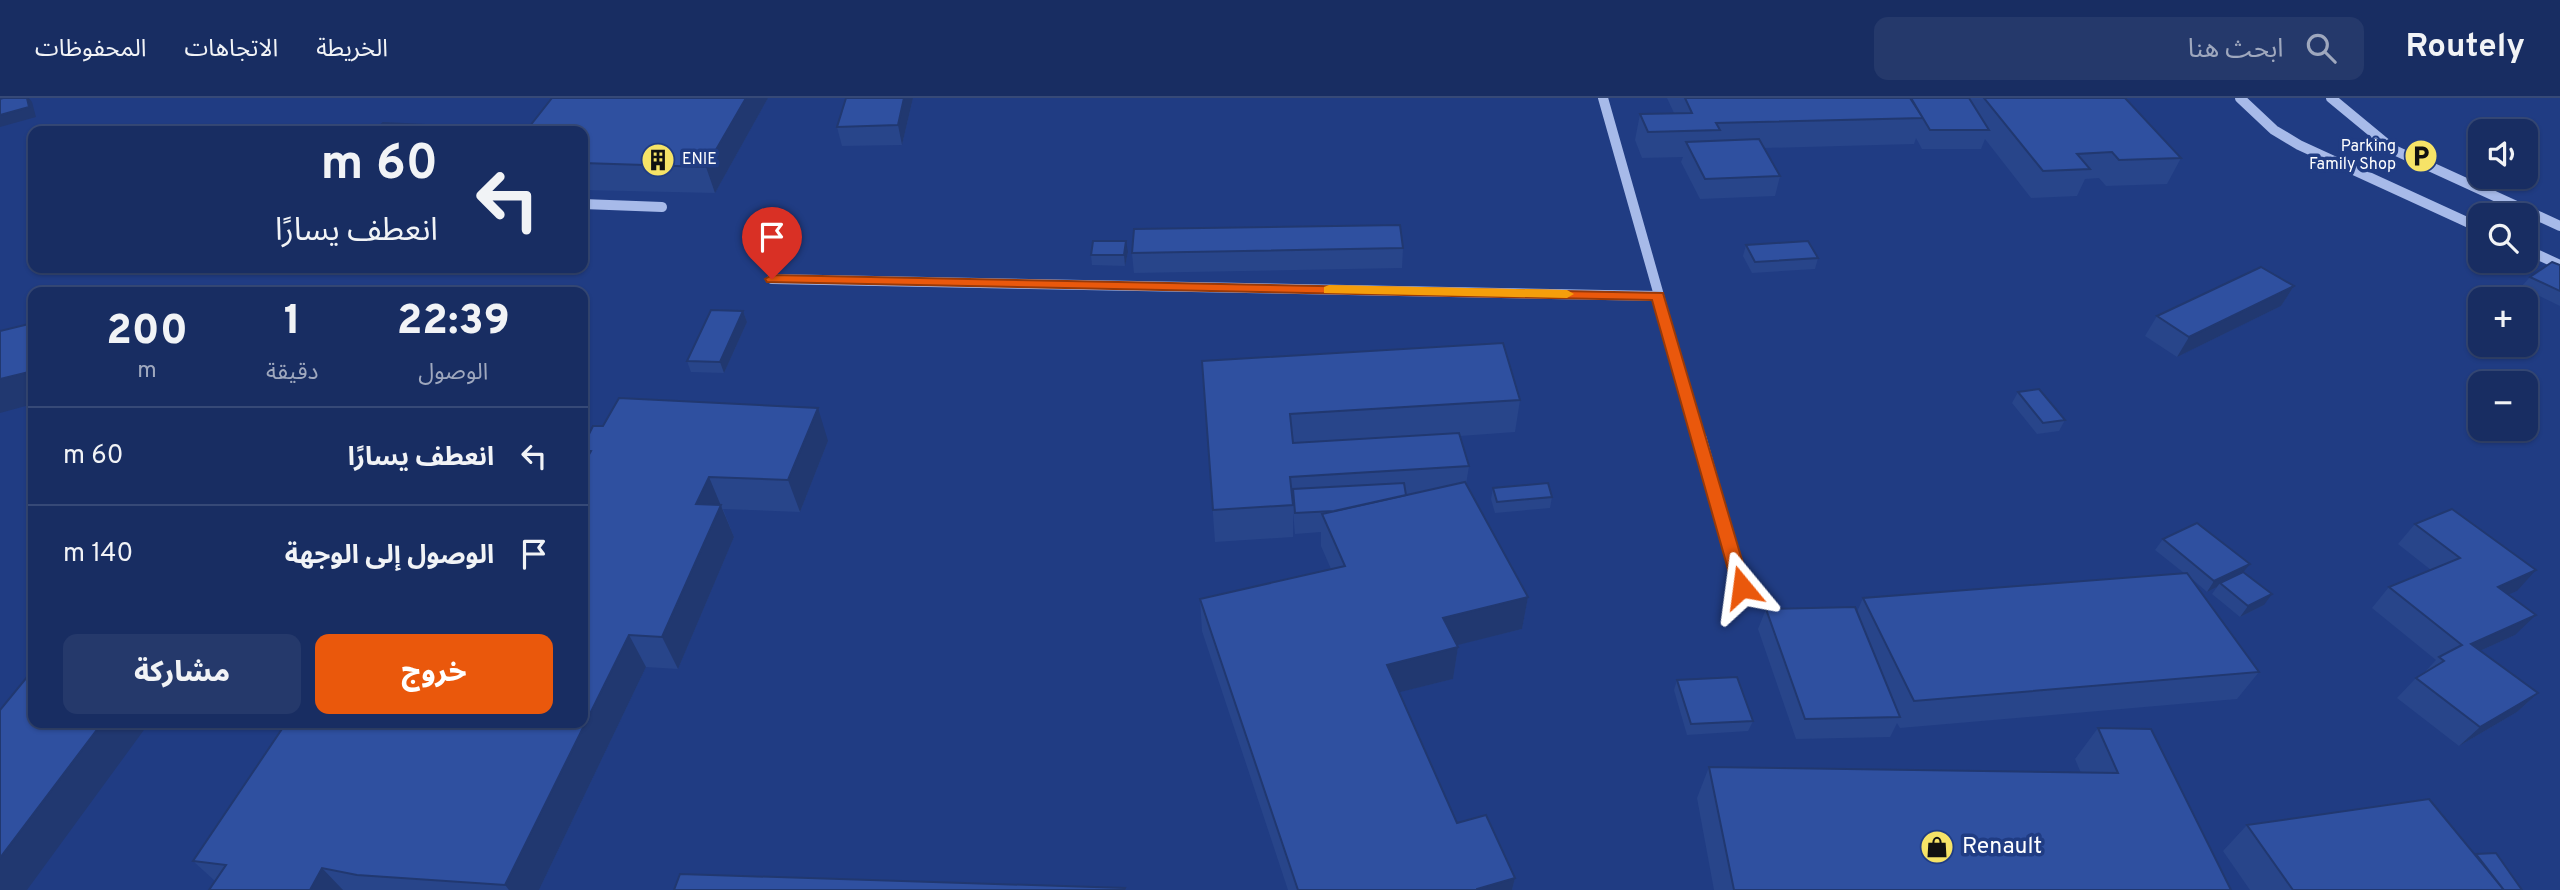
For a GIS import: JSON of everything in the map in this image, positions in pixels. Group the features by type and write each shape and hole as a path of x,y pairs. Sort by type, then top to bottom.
{"street":[{"path":"1603,98 1742,587"},
{"path":"2240,98 2274,130 2299,145 2468,222"},
{"path":"2331,98 2394,150 2560,226"},
{"path":"588,204 662,207"},
{"path":"2538,255 2560,265"},
{"path":"772,279 1658,296"}],"building":[{"path":"27,98 29,107 0,115 0,99"},
{"name":"ENIE","path":"552,98 746,98 706,167 588,163 588,126 530,126"},
{"path":"846,98 904,98 898,125 837,127"},
{"path":"1685,98 1910,98 1923,118 1716,123 1720,130 1648,132 1640,114 1692,113"},
{"path":"1911,98 1969,98 1989,130 1930,130"},
{"path":"1984,98 2125,98 2181,158 2119,160 2112,152 2077,154 2090,169 2043,171"},
{"path":"383,123 445,126 380,126"},
{"path":"1759,139 1780,176 1705,179 1686,142"},
{"path":"1400,225 1403,248 1132,253 1134,229"},
{"path":"1093,241 1126,241 1124,255 1091,255"},
{"path":"1808,241 1818,258 1755,262 1746,245"},
{"path":"2552,262 2560,265 2560,291 2530,277"},
{"path":"2261,267 2294,286 2189,337 2157,316"},
{"path":"711,310 743,311 720,362 687,361"},
{"path":"28,324 28,372 0,379 0,331"},
{"path":"1503,343 1520,400 1290,414 1293,443 1459,433 1469,466 1290,477 1293,505 1213,510 1202,361"},
{"path":"2039,389 2065,420 2043,423 2018,392"},
{"path":"619,398 818,408 788,480 709,477 696,504 721,505 662,637 629,635 588,718 588,456 591,451 588,451 588,436 593,426 603,426"},
{"path":"1465,482 1528,597 1443,618 1458,647 1387,665 1457,823 1486,815 1515,878 1477,890 1298,890 1200,599 1345,566 1322,514"},
{"path":"1404,483 1406,495 1334,511 1295,513 1293,489"},
{"path":"1548,483 1552,497 1497,502 1493,488"},
{"path":"2452,509 2536,570 2498,587 2536,615 2471,644 2538,693 2480,727 2416,678 2444,661 2439,657 2462,645 2389,587 2460,558 2415,524"},
{"path":"2197,523 2250,564 2214,581 2163,539"},
{"path":"2243,572 2272,594 2248,606 2220,583"},
{"path":"2187,573 2259,672 1914,701 1863,598"},
{"path":"1855,607 1900,717 1805,719 1766,609"},
{"path":"28,676 28,728 98,728 0,858 0,710"},
{"path":"1737,677 1753,721 1691,724 1677,680"},
{"path":"283,728 583,728 505,885 357,875 322,868 310,890 209,890 226,865 193,861"},
{"name":"Renault","path":"2098,728 2151,729 2231,890 1734,890 1709,767 2118,773"},
{"path":"2429,799 2504,890 2293,890 2247,825"},
{"path":"2496,853 2522,890 2504,890 2476,854"},
{"path":"680,874 1125,888 674,890"}],"slow traffic":[{"path":"1329,290 1567,294"}],"place":[{"name":"Parking Family Shop","path":"2421,156"},
{"name":"ENIE","path":"658,160"},
{"name":"Renault","path":"1937,847"}],"route":[{"path":"772,279 1658,296 1742,587"}]}
